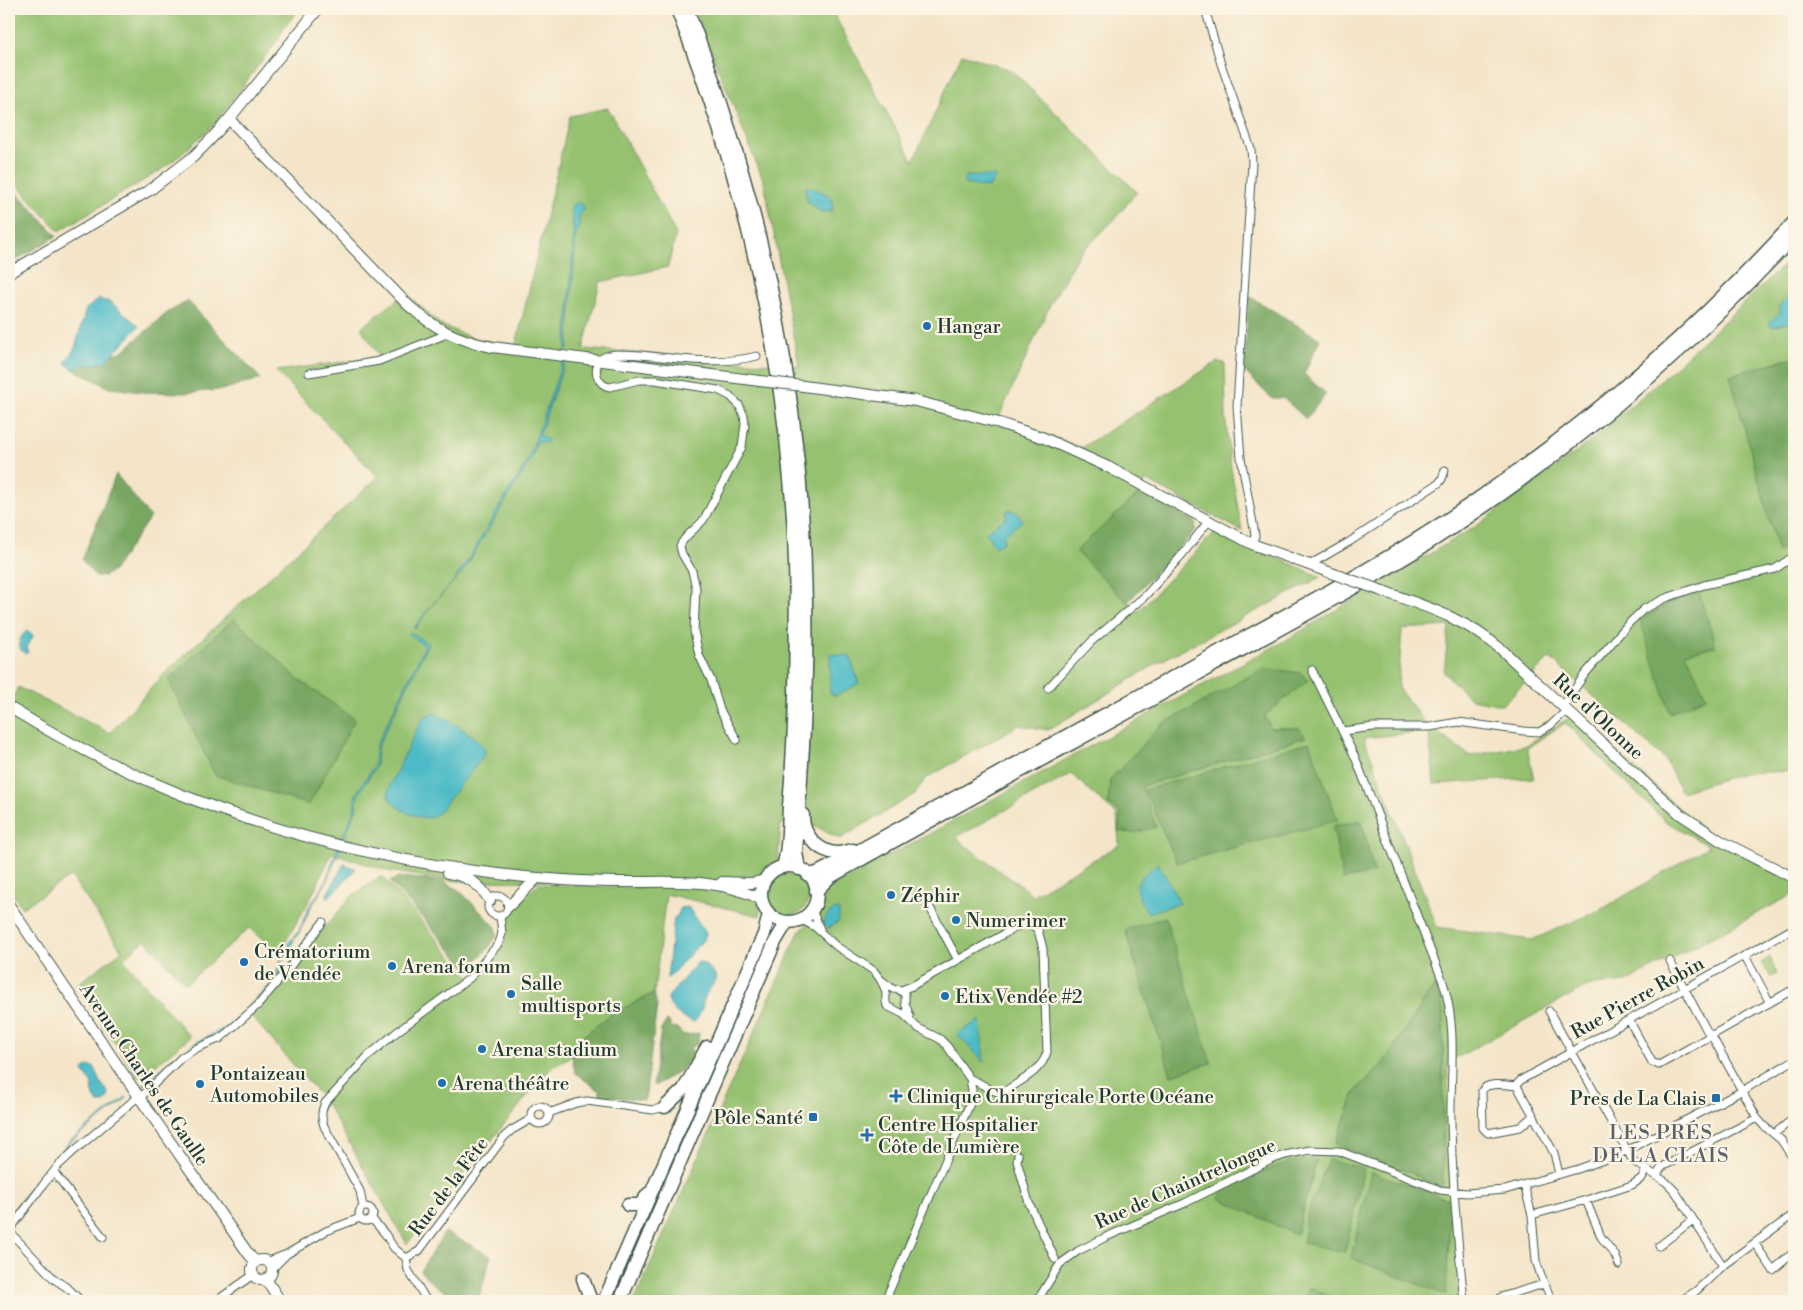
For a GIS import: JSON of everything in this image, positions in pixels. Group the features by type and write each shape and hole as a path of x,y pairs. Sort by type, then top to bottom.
{"highway":[{"path":"677,9 713,109 747,223 769,325 786,435 793,520 796,652 787,846 783,867"},
{"path":"687,9 722,106 750,198 770,283 788,379 800,474 806,592 806,688 796,852 804,872 815,885 816,898 812,910 800,920 787,922 778,920 764,908 761,890 770,874 783,867 804,872 821,871 1350,580 1457,513 1547,449 1638,375 1724,295 1794,222"},
{"path":"816,891 835,874 1356,588 1449,530 1534,471 1626,398 1714,318 1794,236"},
{"path":"801,774 803,825 810,839 821,847 836,853 863,848"},
{"path":"604,1301 767,928 769,914"},
{"path":"620,1301 775,942 787,922"},
{"path":"666,1107 679,1095 689,1080 748,970"},
{"path":"628,1205 640,1205 660,1175"},
{"path":"582,1278 591,1301"}],"street":[{"path":"9,273 150,190 192,157 209,142 229,119 318,9"},
{"path":"1205,9 1224,72 1249,139 1252,162 1237,406 1241,458 1254,528 1252,544"},
{"name":"Rue d'Olonne","path":"229,119 408,305 445,332 465,341 492,347 916,401 999,423 1044,438 1078,453 1252,544 1447,614 1474,629 1502,650 1680,814 1721,841 1794,878"},
{"path":"308,373 379,361 442,336 445,332"},
{"path":"737,740 720,710 711,680 699,655 694,630 696,588 692,571 682,554 680,546 683,539 697,528 704,519 739,455 745,432 744,416 730,396 718,390 655,380 639,380 614,387 606,386 598,381 597,376 602,357 616,354 715,362 734,361 757,356"},
{"path":"1309,565 1349,542 1439,483 1446,470"},
{"path":"1048,688 1092,641 1145,596 1199,535 1208,522"},
{"path":"1343,731 1373,727 1430,727 1458,722 1539,732 1551,725 1565,708 1585,674 1629,623 1644,609 1666,598 1704,585 1775,569 1788,562 1794,556"},
{"path":"1312,670 1343,731 1394,853 1443,982 1450,1006 1452,1037 1451,1121 1464,1301"},
{"path":"9,706 71,744 173,792 257,823 333,844 407,860 475,871 537,878 608,882 687,881 705,883 729,887 762,900"},
{"path":"407,860 429,870 468,878 483,889 490,901 489,910 494,915 500,916 507,911 508,906 537,878"},
{"path":"705,883 752,883 765,880"},
{"path":"490,901 494,897 501,896 506,899 508,906"},
{"name":"Avenue Charles de Gaulle","path":"9,905 139,1097 256,1262"},
{"path":"929,906 958,960"},
{"path":"812,910 823,934"},
{"path":"360,1218 360,1210 363,1207 360,1191 321,1118 325,1102 368,1056 398,1031 470,978 499,943 502,933 500,916"},
{"path":"800,920 811,924 836,946 874,971 880,979 886,994 887,1006 904,1014 924,1031 944,1042 970,1079 971,1101 884,1301"},
{"path":"896,1009 901,1008 904,997 912,986 1027,921 1038,930 1043,949 1047,1052 1045,1058 1031,1073 1002,1093 970,1079"},
{"path":"81,1301 70,1289 54,1279 9,1231 54,1172 74,1150 139,1097 182,1057 197,1048 222,1038 258,1005 289,968 323,922"},
{"name":"Rue Pierre Robin","path":"1517,1086 1521,1080 1794,928"},
{"path":"1744,956 1770,1003"},
{"path":"1670,961 1757,1118 1781,1140 1794,1160"},
{"path":"880,979 904,997 907,1011 914,1023"},
{"path":"886,994 893,989"},
{"path":"1629,1020 1652,1062 1659,1065 1794,990"},
{"path":"1549,1011 1633,1161 1666,1182 1675,1191 1723,1266"},
{"name":"Rue de Chaintrelongue","path":"1037,1301 1060,1264 1078,1251 1106,1236 1176,1207 1285,1154 1310,1150 1339,1152 1440,1190 1455,1193 1492,1192 1524,1185 1606,1159 1627,1150 1742,1091 1794,1060"},
{"path":"1533,1116 1520,1127 1488,1133 1483,1128 1483,1088 1500,1085 1517,1086 1554,1153 1559,1174"},
{"name":"Rue de la Fête","path":"549,1113 587,1101 657,1110 666,1107"},
{"name":"Rue de la Fête","path":"537,1106 543,1106 549,1113 547,1122 535,1123 531,1119 531,1113 537,1106"},
{"path":"1656,1176 1662,1167 1757,1118"},
{"path":"1774,1134 1794,1118"},
{"name":"Rue de la Fête","path":"372,1219 394,1248 406,1258 419,1251 505,1136 531,1119"},
{"path":"1018,1155 1028,1202 1054,1260"},
{"path":"1532,1215 1632,1185 1642,1178 1646,1170"},
{"path":"54,1172 103,1237"},
{"path":"1524,1185 1532,1215 1536,1261 1552,1301"},
{"path":"1586,1200 1601,1237 1615,1255 1618,1265"},
{"path":"360,1218 366,1222 372,1219 374,1214 372,1209 363,1207"},
{"path":"1684,1300 1723,1266 1794,1214"},
{"path":"271,1265 326,1231 360,1218"},
{"path":"1659,1246 1693,1220"},
{"path":"1755,1244 1773,1270 1794,1252"},
{"path":"406,1258 408,1270 427,1301"},
{"path":"262,1259 271,1265 272,1274 266,1279 258,1279 253,1275 252,1270 256,1262 262,1259"},
{"path":"216,1301 253,1275"},
{"path":"266,1279 280,1301"},
{"path":"1501,1297 1544,1284"}],"green space":[{"path":"9,9 300,9 284,27 279,38 215,123 183,153 161,170 59,231 9,176"},
{"path":"694,9 831,9 913,161 962,54 1011,70 1137,192 1114,220 1078,255 1050,305 999,417 1081,448 1217,362 1225,363 1226,422 1231,468 1242,531 1146,480 1140,493 1076,551 1138,611 1216,531 1321,577 1161,661 1048,730 1019,725 925,779 915,794 840,839 817,827 781,823 778,861 757,877 760,916 666,894 654,993 611,1015 578,1040 572,1056 552,1068 542,1078 407,1244 322,1096 251,1016 305,955 314,940 352,896 382,876 473,981 503,944 508,921 514,907 538,884 644,888 617,882 453,881 388,871 332,853 309,901 279,953 249,928 186,984 145,940 123,959 190,1037 139,1078 76,985 122,951 71,876 22,908 9,889 9,706 18,687 110,733 165,673 378,477 276,371 380,357 361,328 406,293 441,325 475,339 516,345 570,116 608,108 676,234 668,267 600,282 583,349 799,366 764,182"},
{"path":"9,184 57,236 9,264"},
{"path":"1794,256 1794,775 1793,771 1743,773 1681,792 1665,759 1550,658 1502,705 1471,699 1444,673 1449,626 1402,629 1398,688 1427,725 1470,756 1525,746 1575,714 1713,839 1794,874 1794,894 1626,982 1587,986 1447,1063 1459,1301 1343,1301 1308,1288 1307,1301 634,1301 799,932 820,912 826,890 1293,636 1478,525 1587,444 1671,371","holes":["1308,679 1264,716 1271,728 1299,728 1305,737 1141,786 1156,827 1118,831 1121,813 1161,725","1565,723 1665,821 1709,846 1604,908 1532,940 1437,927 1364,738 1429,731 1434,784 1534,778 1527,748","1071,774 1117,815 1119,845 1033,895 962,843 957,837","1125,930 1211,1062 1171,1075","1438,985 1443,1010 1443,1183 1440,1186 1412,1173 1335,1144 1356,1090 1383,1064 1431,990"]},
{"path":"1249,296 1320,339 1304,374 1326,394 1306,419 1283,398 1271,398 1244,371"},
{"path":"188,301 261,379 221,390 183,393 142,392 110,388 73,369 123,351 167,313"},
{"path":"1794,357 1794,542 1778,552 1730,375"},
{"path":"116,474 150,517 113,571 104,576 96,577 82,560"},
{"path":"1140,493 1195,521 1196,530 1127,603 1076,551"},
{"path":"1699,593 1716,646 1686,653 1706,697 1670,713 1640,620 1675,600"},
{"path":"234,619 299,680 355,719 309,805 215,775 168,679"},
{"path":"1264,668 1301,673 1308,680 1264,716 1271,728 1299,728 1306,737 1142,786 1156,827 1134,833 1118,831 1121,813 1108,804 1110,780 1161,725"},
{"path":"1309,742 1338,820 1177,863 1145,790"},
{"path":"1361,820 1374,872 1343,880 1333,826"},
{"path":"792,874 800,877 806,883 809,895 806,907 800,913 784,916 776,913 770,907 767,891 770,883 776,877"},
{"path":"398,877 443,881 461,892 496,927 497,936 487,950 468,969 390,882"},
{"path":"1165,917 1211,1063 1171,1075 1125,930"},
{"path":"1770,957 1777,974 1771,977 1761,963"},
{"path":"1438,985 1443,1010 1443,1183 1440,1187 1412,1173 1335,1144 1356,1090 1383,1064 1431,990"},
{"path":"654,993 657,1006 645,1100 600,1096 600,1091 575,1073 572,1056 578,1040 610,1015"},
{"path":"667,1020 670,1023 670,1027 678,1028 681,1034 699,1033 698,1044 690,1047 693,1056 691,1064 653,1085 661,1030"},
{"path":"1317,1159 1296,1235 1219,1198 1223,1188 1287,1162"},
{"path":"1328,1160 1364,1168 1345,1252 1303,1243 1306,1218"},
{"path":"1371,1172 1451,1200 1446,1295 1351,1258"},
{"path":"445,1232 491,1256 478,1301 461,1301 437,1287 420,1271"},
{"path":"1308,1287 1343,1301 1307,1301"}],"water":[{"path":"965,176 996,176 989,188 964,184"},
{"path":"807,186 827,194 833,200 832,211 821,212 808,202 805,189"},
{"path":"579,203 583,205 584,209 579,216 579,229 576,233 568,349 566,351 574,233 571,208 573,204"},
{"path":"1794,292 1794,321 1772,327 1769,323 1781,311 1778,307"},
{"path":"100,298 103,301 109,301 139,326 106,362 73,369 65,363 75,348 86,309"},
{"path":"564,358 566,359 539,436 545,437 548,441 546,443 537,441 531,459 464,570 430,608 415,629 414,628 432,605 452,583 466,563 529,458"},
{"path":"1010,510 1018,513 1022,521 1003,536 1004,542 995,547 986,532 1007,517 1006,512"},
{"path":"27,631 33,637 26,647 28,652 26,654 21,650 20,642 21,637"},
{"path":"411,632 428,644 377,748 376,766 358,795 356,810 326,883 311,907 299,933 294,939 292,951 286,958 282,959 276,982 227,1030 184,1053 141,1088 195,1043 229,1026 274,981 281,959 289,942 299,931 308,909 324,885 354,811 356,794 374,766 376,746 425,646 409,634"},
{"path":"830,654 850,656 858,681 858,684 836,696 830,693"},
{"path":"433,713 454,723 471,735 483,746 485,751 482,758 438,813 433,817 426,818 406,812 394,804 388,795 390,785 420,723 425,716"},
{"path":"1158,863 1180,903 1148,913 1138,896 1137,885 1143,876"},
{"path":"344,864 356,869 328,898 327,894"},
{"path":"688,907 706,933 705,938 667,978 674,918 678,915 680,908"},
{"path":"836,909 839,911 839,921 828,929 823,924 824,921"},
{"path":"698,962 707,966 716,977 694,1022 685,1019 677,1013 671,1006 668,997"},
{"path":"980,1020 984,1062 957,1034"},
{"path":"89,1066 95,1068 101,1083 109,1093 107,1100 103,1103 98,1103 94,1097 91,1082 83,1071"},
{"path":"126,1097 72,1141 9,1218 32,1185 70,1141"}],"place":[{"name":"Hangar","path":"927,326"},
{"name":"Zéphir","path":"891,895"},
{"name":"Numerimer","path":"956,920"},
{"name":"Crématorium de Vendée","path":"244,962"},
{"name":"Arena forum","path":"392,966"},
{"name":"Salle multisports","path":"511,994"},
{"name":"Etix Vendée #2","path":"945,996"},
{"name":"Arena stadium","path":"482,1049"},
{"name":"Arena théâtre","path":"442,1083"},
{"name":"Pontaizeau Automobiles","path":"200,1084"},
{"name":"Clinique Chirurgicale Porte Océane","path":"896,1096"},
{"name":"Pres de La Clais","path":"1716,1098"},
{"name":"Pôle Santé","path":"813,1117"},
{"name":"Centre Hospitalier Côte de Lumière","path":"867,1135"}],"district":[{"name":"LES PRÉS DE LA CLAIS","path":"1661,1144"}]}
